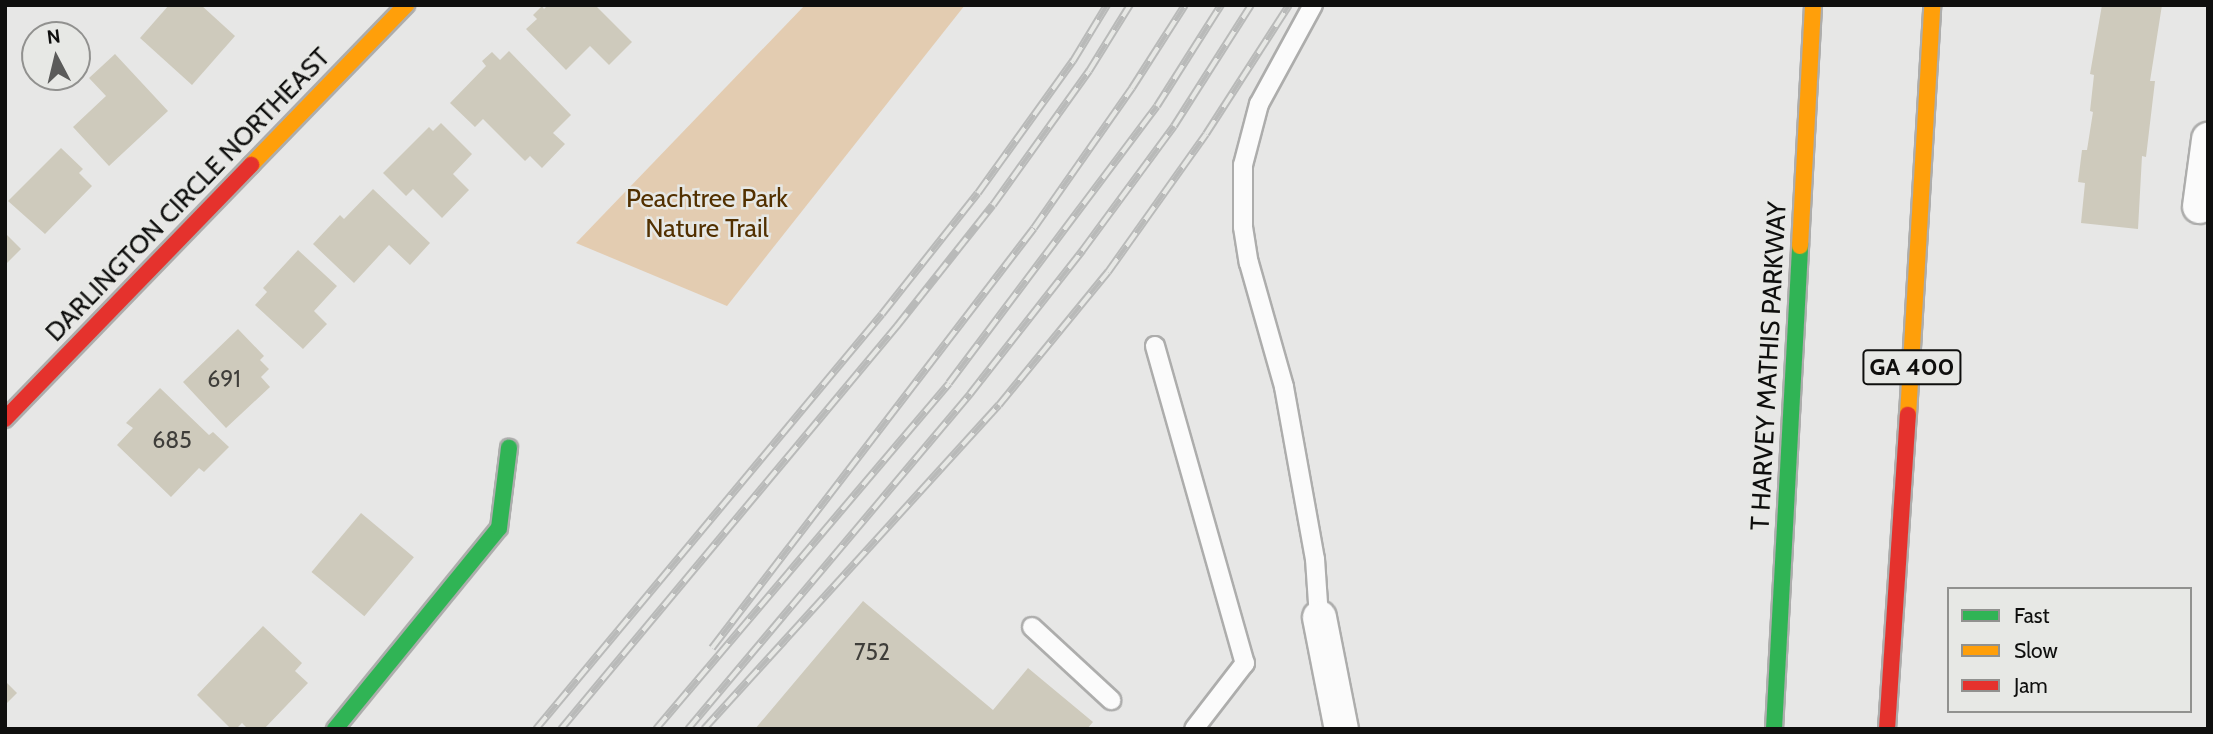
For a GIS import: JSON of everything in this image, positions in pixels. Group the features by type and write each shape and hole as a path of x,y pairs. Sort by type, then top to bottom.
{"main road":[{"name":"DARLINGTON CIRCLE NORTHEAST","path":"5,419 406,5"},
{"name":"T HARVEY MATHIS PARKWAY","path":"1774,729 1813,5"},
{"name":"GA 400","path":"1886,729 1904,491 1932,5"},
{"path":"335,729 499,528 509,448"},
{"path":"1904,491 1905,715"}],"street":[{"path":"2199,206 2208,139"},
{"path":"1319,617 1341,729"}],"lane":[{"path":"1313,5 1259,104 1243,165 1243,227 1249,263 1284,387 1315,559 1319,617"},
{"path":"1155,346 1245,663 1194,729"},
{"path":"1032,627 1111,700"}],"green space":[{"name":"Peachtree Park Nature Trail","path":"805,5 965,5 727,306 576,243"}],"building":[{"path":"169,5 201,5 235,36 192,85 140,38"},
{"path":"548,5 595,5 632,42 609,65 590,46 566,70 526,29 537,19 533,15 542,6 544,9"},
{"path":"2102,5 2162,5 2150,81 2155,81 2146,157 2142,156 2138,229 2081,223 2085,183 2078,182 2082,150 2087,150 2093,112 2090,111 2094,75 2090,74"},
{"path":"509,51 571,115 553,133 565,144 542,168 530,156 525,161 483,119 475,127 450,103 486,66 482,61 492,52 500,60"},
{"path":"115,54 168,111 109,166 73,127 106,96 91,80 91,76"},
{"path":"441,123 472,154 453,174 469,190 442,218 413,189 406,196 383,173 429,127 433,131"},
{"path":"61,148 83,169 79,173 92,186 45,234 8,201"},
{"path":"373,189 430,243 410,265 389,245 354,283 313,244 340,215 344,219"},
{"path":"5,233 21,249 5,265"},
{"path":"298,250 337,286 314,311 327,324 303,349 255,305 267,292 263,288"},
{"path":"238,329 264,356 260,360 269,369 261,377 270,387 226,428 183,382"},
{"path":"160,388 209,435 213,432 229,447 204,472 199,468 171,497 117,445 133,428 126,423"},
{"path":"361,513 414,557 364,616 312,572"},
{"path":"863,601 993,710 1028,668 1093,722 1087,729 755,729"},
{"path":"263,626 302,663 295,671 308,683 264,729 248,729 242,723 236,729 231,729 197,695"},
{"path":"5,681 17,693 5,705"}],"railway":[{"path":"536,729 882,314 978,193 1073,61 1107,5"},
{"path":"561,729 897,326 993,205 1089,71 1130,5"},
{"path":"712,648 1034,228 1132,88 1185,5"},
{"path":"656,729 949,383 1157,106 1221,5"},
{"path":"688,729 970,394 1082,251 1174,126 1251,5"},
{"path":"704,729 999,405 1108,272 1206,134 1289,5"}],"traffic: fast":[{"path":"1774,729 1800,246"},
{"path":"335,729 499,528 509,448"}],"traffic: slow":[{"path":"251,165 406,5"},
{"path":"1800,246 1813,5"},
{"path":"1908,415 1932,5"}],"traffic: jam":[{"path":"5,419 251,165"},
{"path":"1887,729 1908,415"}]}
